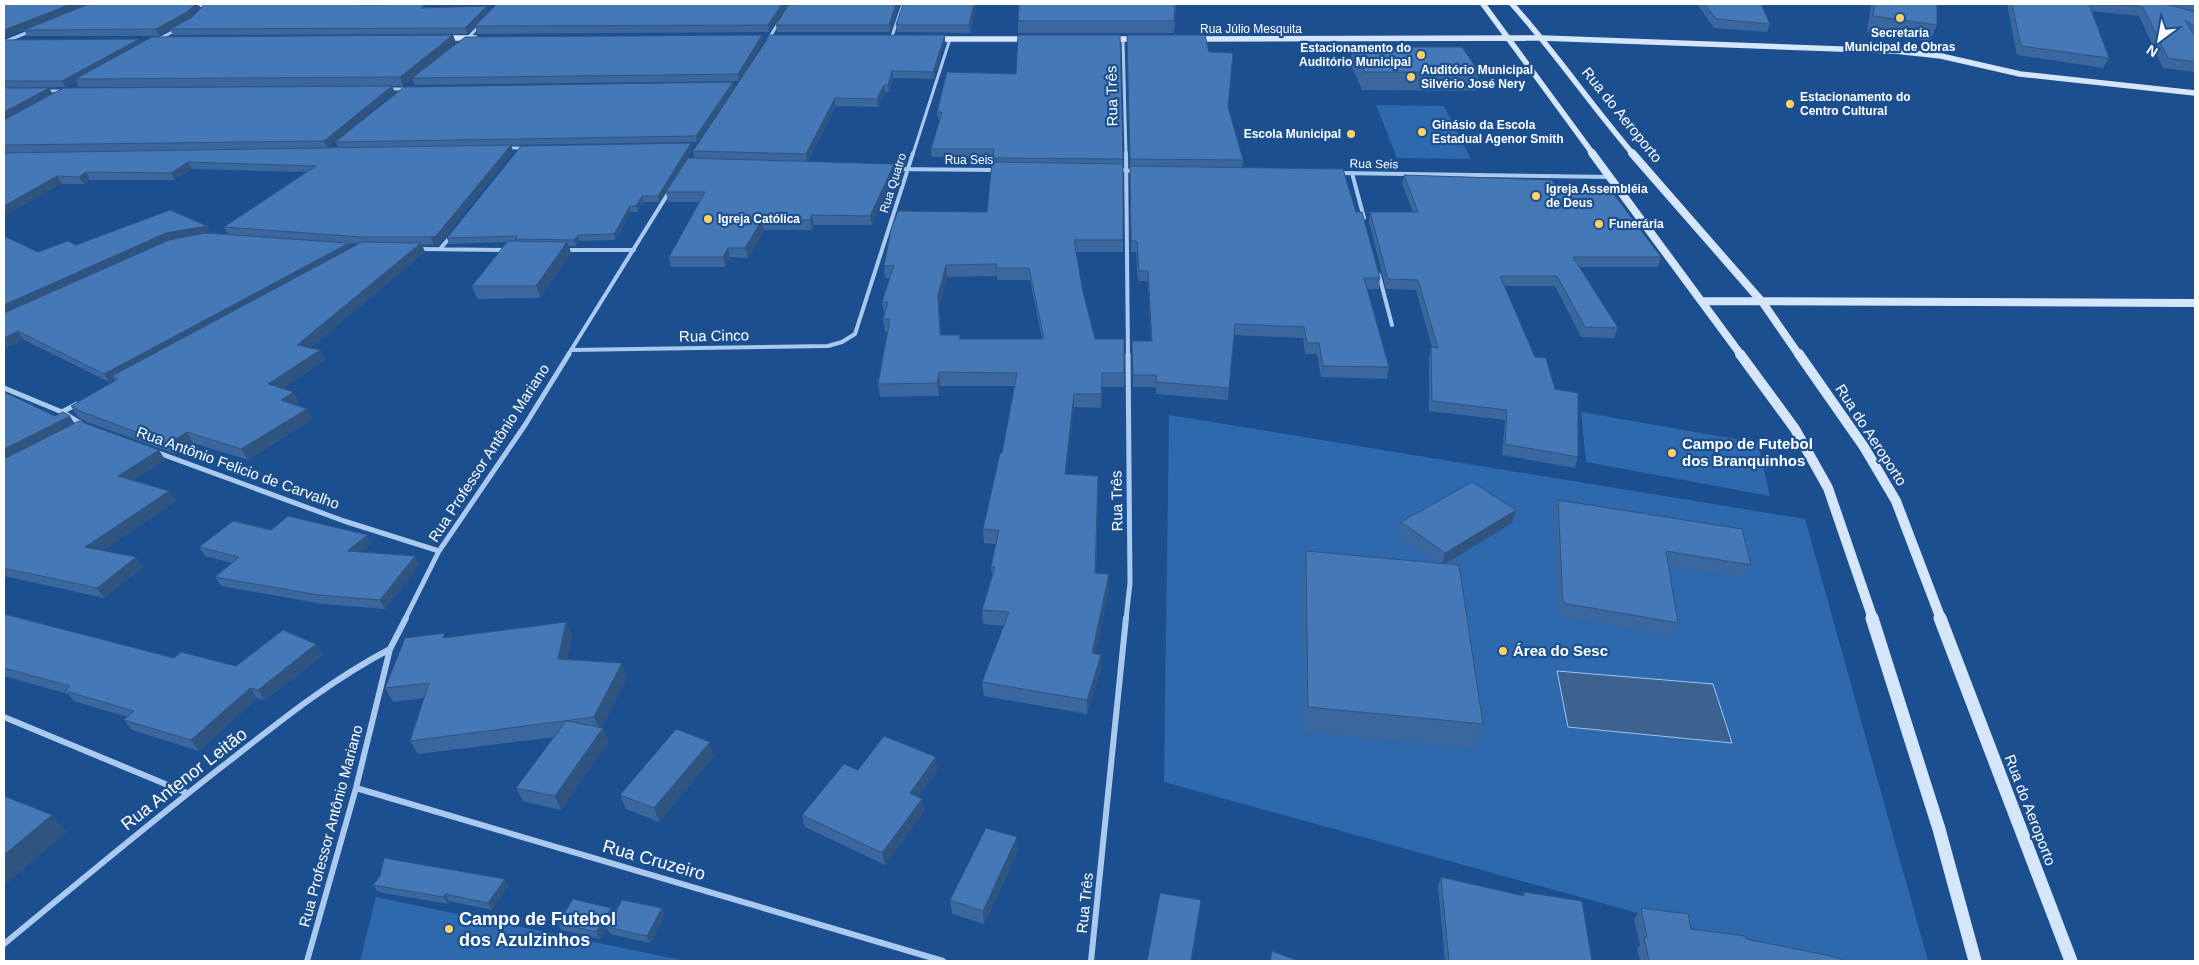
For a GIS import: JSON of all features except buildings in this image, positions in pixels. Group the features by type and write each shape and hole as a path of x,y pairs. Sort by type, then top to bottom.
{"main road":[{"path":"1483,4 1796,429 1828,488 1856,566 1936,820 1975,961"},
{"name":"Rua do Aeroporto","path":"1512,4 1542,38 1610,128 1763,302 1864,447 1896,501 2071,961"},
{"path":"760,37 779,37"},
{"path":"438,38 487,38"},
{"path":"882,38 901,38"},
{"path":"920,38 1036,39"},
{"name":"Rua Júlio Mesquita","path":"1192,39 1542,38 1895,51 1941,56 2020,74 2195,94"},
{"path":"1103,39 1142,39"},
{"path":"157,41 176,40"},
{"path":"5,41 27,41"},
{"path":"1702,301 2195,303"}],"street":[{"path":"199,4 204,8 202,13"},
{"path":"891,38 903,4"},
{"path":"765,45 780,20"},
{"path":"460,43 468,38 481,24"},
{"path":"157,41 178,29"},
{"path":"5,41 33,30"},
{"name":"Rua Quatro","path":"855,334 950,38"},
{"name":"Rua Três","path":"1092,961 1130,583 1123,39"},
{"path":"397,95 412,84"},
{"path":"385,89 415,89"},
{"path":"40,91 68,91 60,95"},
{"path":"502,148 531,148"},
{"path":"516,155 521,148"},
{"name":"Rua Seis","path":"888,169 997,170"},
{"path":"1116,170 1146,171"},
{"name":"Rua Seis","path":"1332,173 1611,177"},
{"path":"1352,173 1364,221"},
{"name":"Rua Professor Antônio Mariano","path":"307,961 356,788 390,649 439,551 525,425 672,187"},
{"path":"440,249 452,235"},
{"path":"412,249 508,250"},
{"path":"556,250 634,250"},
{"path":"1377,268 1392,325"},
{"name":"Rua Cinco","path":"571,350 828,346 842,342 855,334"},
{"path":"4,388 62,412 85,426 77,430"},
{"path":"62,412 80,402"},
{"name":"Rua Antônio Felicio de Carvalho","path":"150,450 344,521 439,551"},
{"name":"Rua Antenor Leitão","path":"4,944 187,793 333,681 390,649"},
{"path":"4,717 187,793"},
{"name":"Rua Cruzeiro","path":"356,788 943,961"}],"shaded area":[{"name":"Ginásio da Escola Estadual Agenor Smith","path":"1376,105 1444,106 1471,159 1397,158"},
{"name":"Campo de Futebol dos Branquinhos","path":"1581,412 1758,443 1770,496 1586,462"},
{"name":"Área do Sesc","path":"1169,415 1805,519 1928,961 1811,961 1164,782"},
{"path":"1557,671 1713,684 1732,743 1568,727"},
{"name":"Campo de Futebol dos Azulzinhos","path":"376,897 686,961 360,961"}],"place":[{"name":"Secretaria Municipal de Obras","path":"1900,18"},
{"name":"Estacionamento do Auditório Municipal","path":"1421,55"},
{"name":"Auditório Municipal Silvério José Nery","path":"1411,77"},
{"name":"Estacionamento do Centro Cultural","path":"1790,104"},
{"name":"Ginásio da Escola Estadual Agenor Smith","path":"1422,132"},
{"name":"Escola Municipal","path":"1351,134"},
{"name":"Igreja Assembléia de Deus","path":"1536,196"},
{"name":"Igreja Católica","path":"708,219"},
{"name":"Funerária","path":"1599,224"},
{"name":"Campo de Futebol dos Branquinhos","path":"1672,453"},
{"name":"Área do Sesc","path":"1503,651"},
{"name":"Campo de Futebol dos Azulzinhos","path":"449,929"}]}
